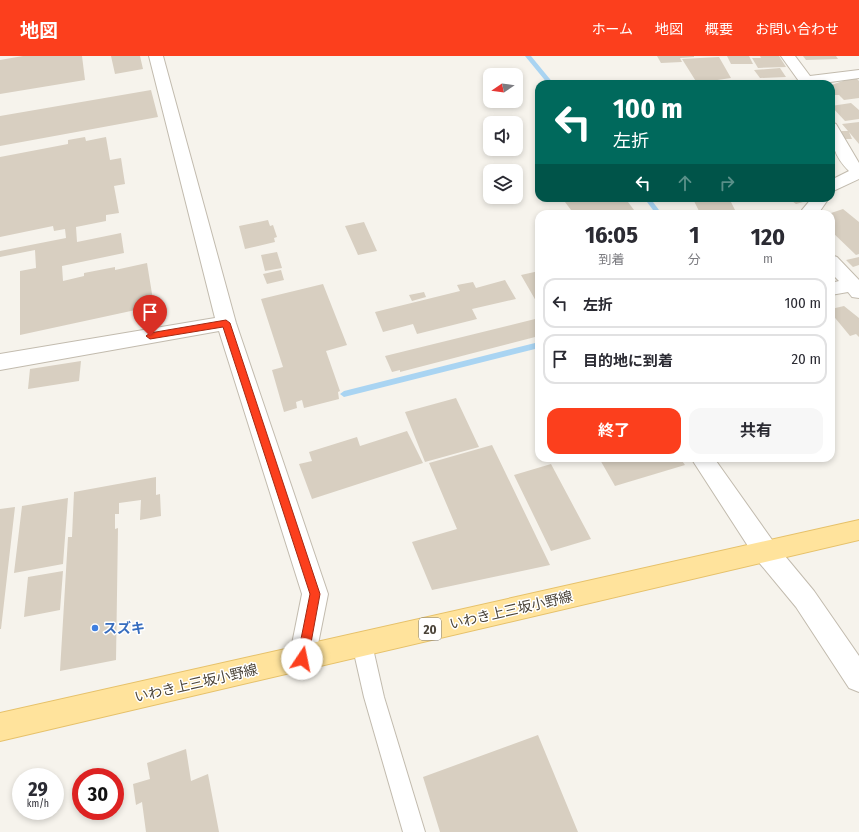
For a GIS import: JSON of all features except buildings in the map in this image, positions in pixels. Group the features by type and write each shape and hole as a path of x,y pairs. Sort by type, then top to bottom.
{"main road":[{"name":"いわき上三坂小野線","path":"0,727 302,659 859,530"}],"street":[{"path":"156,56 226,323 315,594 302,659"},
{"path":"788,56 806,80"},
{"path":"820,80 859,74"},
{"path":"835,134 855,168"},
{"path":"835,164 855,168"},
{"path":"835,184 855,168"},
{"path":"835,265 856,289"},
{"path":"835,289 856,289"},
{"path":"0,362 226,323"},
{"path":"705,462 766,552 805,599 859,679"}],"lane":[{"path":"362,644 374,697 414,832"}],"waterway":[{"path":"528,56 548,80"},
{"path":"650,202 656,210"},
{"path":"344,394 535,346"}],"place":[{"name":"スズキ","path":"95,628"}],"route":[{"path":"150,336 226,323 315,594 302,659"}]}
